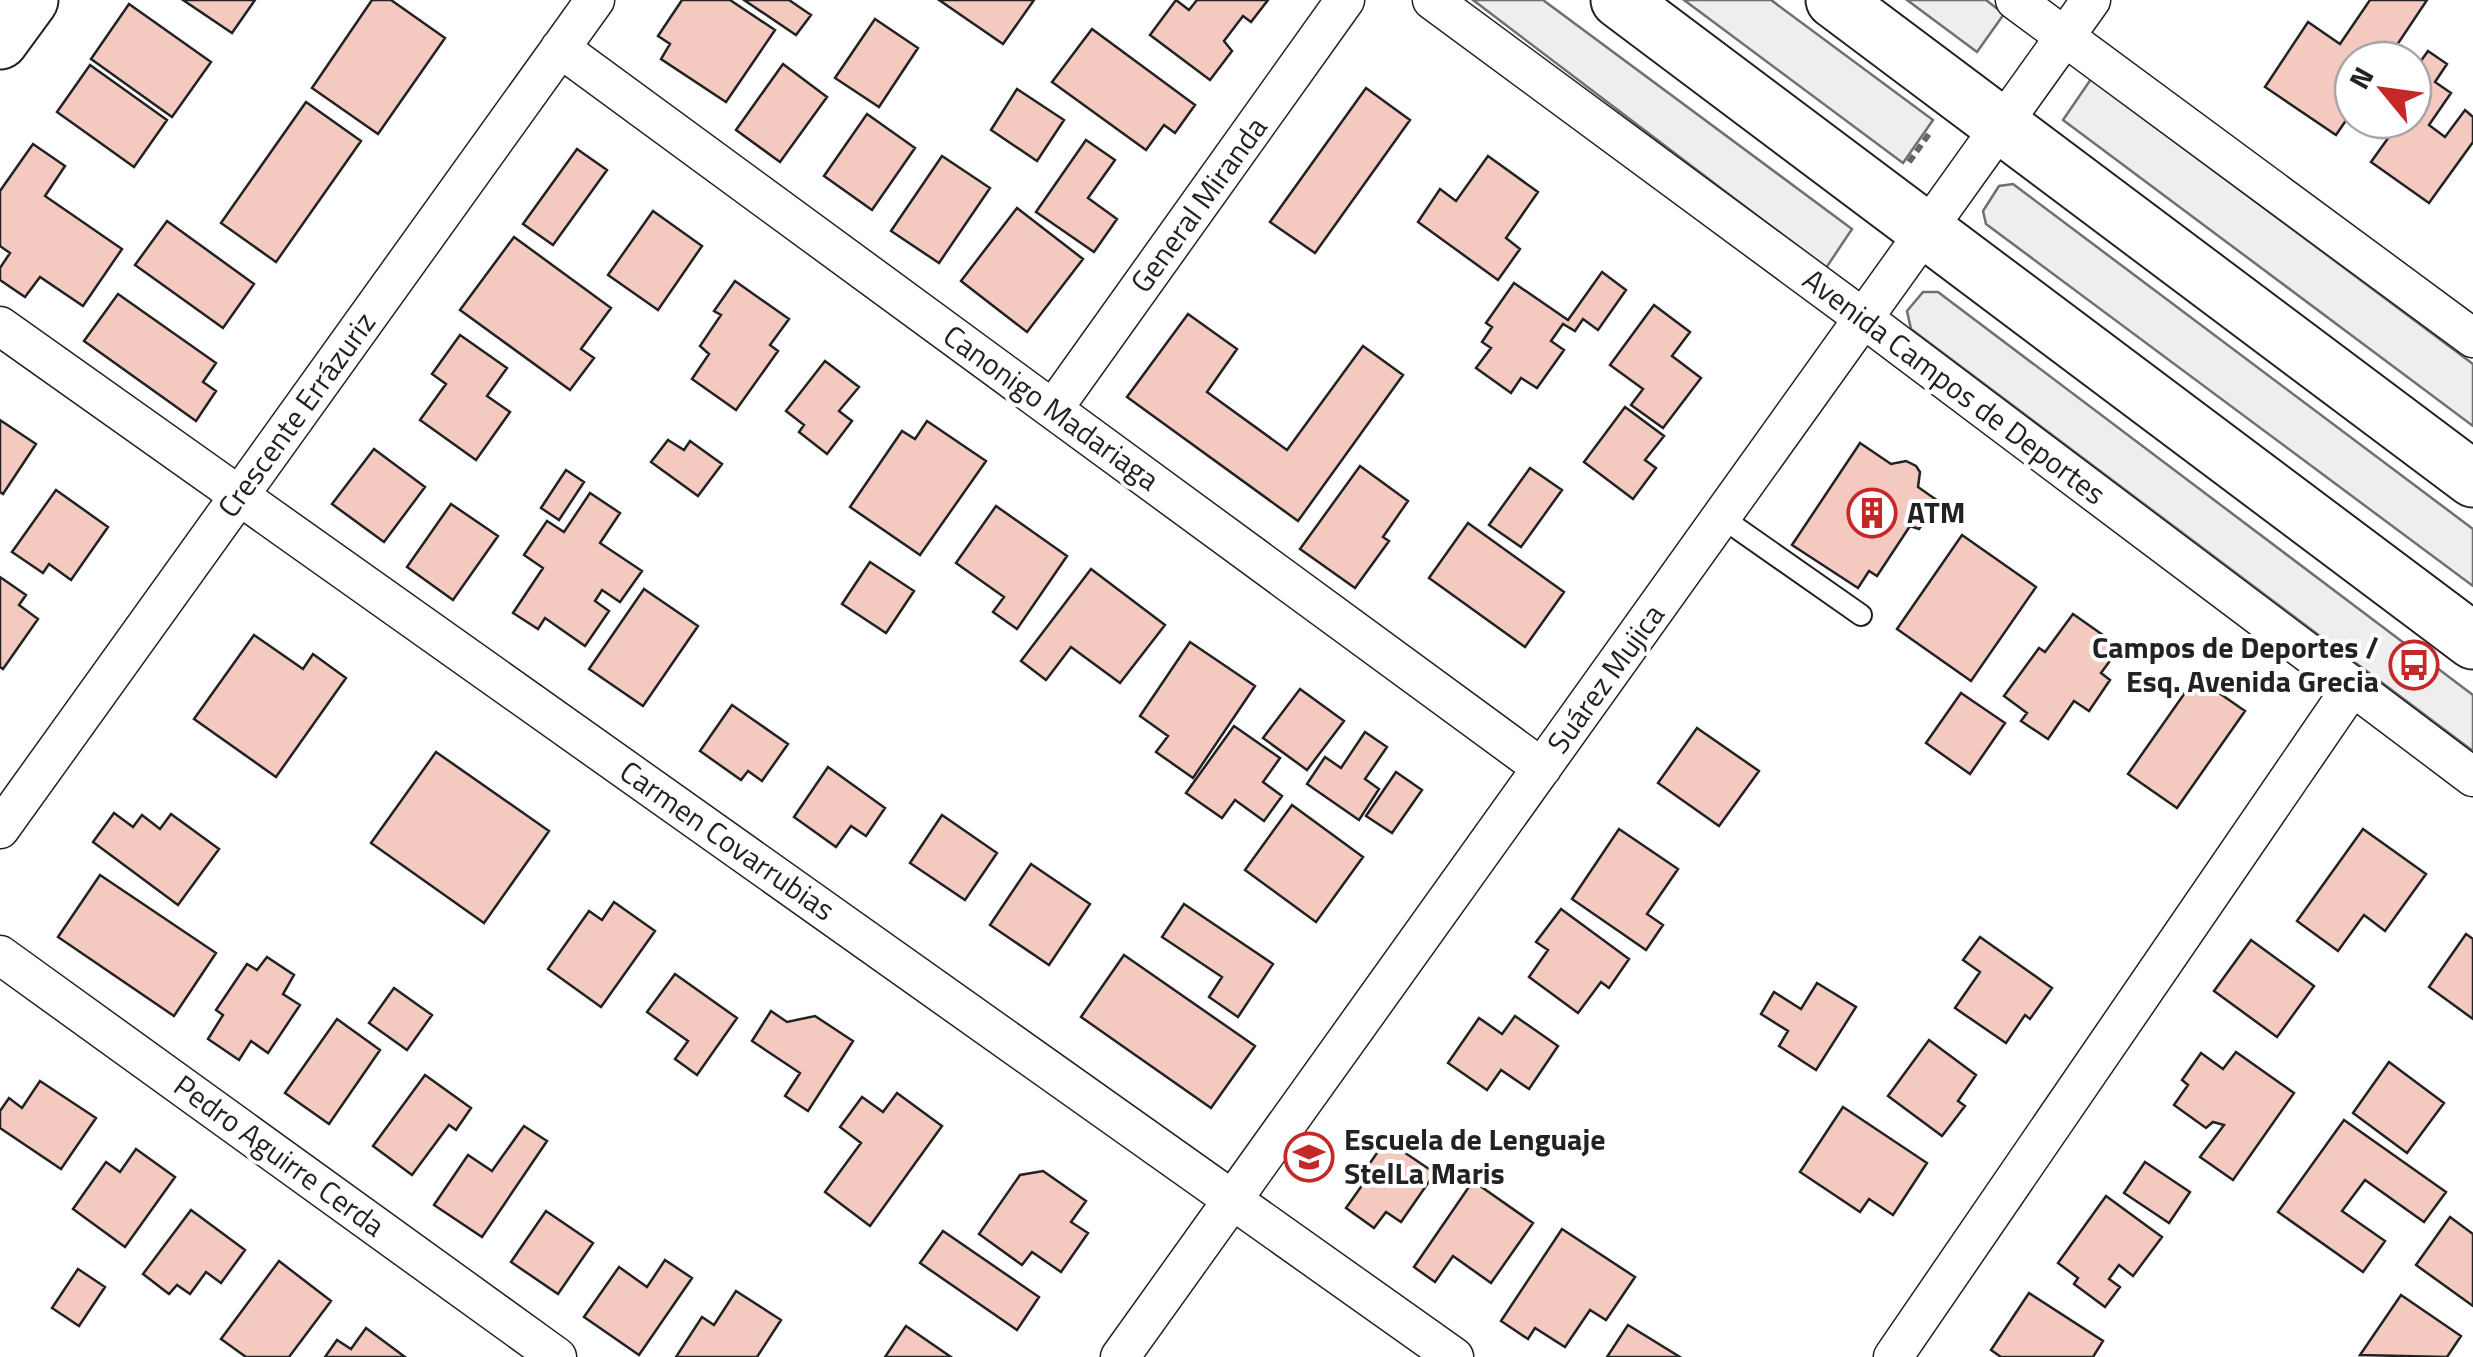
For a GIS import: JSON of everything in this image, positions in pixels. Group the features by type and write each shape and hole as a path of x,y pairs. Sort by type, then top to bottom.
{"main road":[{"path":"0,41 30,0"},
{"path":"1619,0 2473,641"},
{"path":"1834,0 2473,479"}],"street":[{"name":"Crescente Errázuriz","path":"0,829 595,0"},
{"name":"General Miranda","path":"1053,409 1344,0"},
{"name":"Avenida Campos de Deportes","path":"1432,0 2473,777"},
{"path":"2015,0 2473,338"},
{"name":"Suárez Mujica","path":"1120,1357 2091,0"},
{"name":"Canonigo Madariaga","path":"560,48 1542,768"},
{"name":"Carmen Covarrubias","path":"0,326 1454,1357"},
{"path":"1893,1357 2352,687"},
{"name":"Pedro Aguirre Cerda","path":"0,955 557,1357"}],"lane":[{"path":"1721,517 1861,615"}],"shaded area":[{"path":"1473,0 1543,0 1852,229 1826,268"},
{"path":"1684,0 1771,0 1933,120 1903,163"},
{"path":"1907,0 1986,0 2004,14 1977,52"},
{"path":"2091,79 2473,364 2473,426 2063,120"},
{"path":"2013,184 2473,529 2473,586 1986,224 1983,211 1999,186"},
{"path":"1923,292 1938,292 2473,695 2473,751 1911,329 1907,311"}],"building":[{"path":"183,0 255,0 232,33"},
{"path":"372,0 391,0 445,38 378,134 312,88"},
{"path":"682,0 730,0 775,30 726,102 661,59 670,44 658,36"},
{"path":"744,0 789,0 811,15 796,35"},
{"path":"939,0 1034,0 1003,44"},
{"path":"1176,0 1189,10 1197,0 1268,0 1251,22 1243,16 1224,41 1232,51 1210,80 1150,35"},
{"path":"2370,0 2427,0 2400,40 2343,40"},
{"path":"129,4 211,62 172,117 91,59"},
{"path":"875,19 918,48 879,107 835,78"},
{"path":"2308,22 2334,40 2333,133 2265,87"},
{"path":"1092,29 1195,105 1175,133 1164,125 1146,150 1052,82"},
{"path":"2433,54 2447,64 2435,82 2451,93 2433,119"},
{"path":"783,64 827,97 780,162 736,130"},
{"path":"90,65 167,120 134,167 57,112"},
{"path":"1366,88 1410,120 1315,253 1270,222"},
{"path":"1017,89 1064,120 1037,161 991,130"},
{"path":"306,102 361,141 276,262 221,223"},
{"path":"2465,110 2473,117 2473,142 2429,203 2371,162 2387,140 2433,140 2433,128 2445,137"},
{"path":"867,114 915,148 872,210 824,176"},
{"path":"1086,140 1115,160 1088,198 1117,219 1094,252 1036,212"},
{"path":"33,144 65,166 45,196 122,249 83,306 40,277 25,297 0,280 0,268 10,253 0,246 0,191"},
{"path":"577,149 607,170 553,245 523,224"},
{"path":"942,156 990,188 939,263 891,231"},
{"path":"1488,156 1538,192 1506,238 1520,249 1498,280 1418,222 1440,189 1456,201"},
{"path":"1017,208 1083,259 1027,332 961,281"},
{"path":"653,211 702,246 658,310 608,275"},
{"path":"167,221 254,284 223,328 135,265"},
{"path":"514,237 611,308 581,349 594,358 570,390 460,310"},
{"path":"1602,272 1626,290 1598,330 1583,319 1575,331 1563,324 1551,341 1564,350 1537,388 1521,378 1511,393 1476,368 1491,348 1482,342 1492,327 1486,323 1514,283 1568,320"},
{"path":"735,281 789,319 770,345 778,351 736,410 692,379 709,354 700,346 721,315 714,311"},
{"path":"118,294 216,363 203,382 216,391 196,421 84,341"},
{"path":"1654,305 1690,332 1672,356 1701,378 1663,428 1631,405 1643,389 1610,365"},
{"path":"1188,314 1237,349 1207,392 1287,450 1363,346 1403,375 1298,521 1127,397"},
{"path":"460,335 507,368 487,396 510,412 476,460 420,420 446,384 432,374"},
{"path":"825,361 859,387 839,411 852,421 827,454 799,432 804,425 786,411"},
{"path":"1625,407 1664,436 1645,460 1656,468 1633,499 1584,462"},
{"path":"0,420 36,444 3,494 0,492"},
{"path":"927,421 986,461 920,555 850,507 902,431 915,439"},
{"path":"668,440 684,450 690,441 722,464 698,496 651,462"},
{"name":"ATM","path":"1860,443 1891,464 1906,461 1916,466 1920,472 1918,487 1938,501 1919,529 1910,526 1877,576 1869,571 1858,588 1792,545"},
{"path":"374,449 425,487 384,542 332,504"},
{"path":"1360,466 1408,501 1383,537 1389,541 1355,588 1300,549"},
{"path":"1530,468 1562,490 1521,547 1489,525"},
{"path":"566,470 584,482 559,520 541,508"},
{"path":"56,490 108,527 71,580 49,564 43,573 12,552"},
{"path":"590,493 620,513 600,543 642,571 620,602 602,590 595,601 609,611 585,646 545,618 538,629 513,613 543,568 524,555 547,521 564,532"},
{"path":"451,504 498,536 453,600 407,567"},
{"path":"996,506 1067,556 1017,629 993,612 1004,597 956,563"},
{"path":"1468,523 1564,592 1525,647 1429,578"},
{"path":"1962,535 2036,587 1971,681 1897,629"},
{"path":"870,562 914,591 886,633 842,604"},
{"path":"1091,569 1165,625 1120,683 1071,647 1046,680 1021,661"},
{"path":"0,577 26,595 19,605 38,619 3,669 0,667"},
{"path":"644,589 698,626 643,706 589,669"},
{"path":"2073,614 2120,647 2101,673 2110,680 2089,711 2074,701 2048,739 2021,721 2027,713 2004,696 2039,648 2045,652"},
{"path":"254,635 303,669 313,654 346,678 276,777 194,719"},
{"path":"1190,642 1255,686 1193,778 1156,752 1168,736 1140,716"},
{"path":"2196,677 2245,711 2177,808 2128,774"},
{"path":"1300,689 1344,721 1307,770 1263,738"},
{"path":"1961,693 2005,723 1970,774 1926,743"},
{"path":"732,705 788,744 762,781 748,771 741,780 700,751"},
{"path":"1234,726 1280,758 1263,782 1282,796 1264,821 1235,800 1222,818 1186,793"},
{"path":"1697,728 1759,771 1719,826 1658,783"},
{"path":"1365,732 1387,747 1365,779 1379,789 1359,820 1307,784 1325,757 1341,768"},
{"path":"436,752 549,831 484,923 371,843"},
{"path":"828,767 885,808 866,836 851,826 836,847 794,817"},
{"path":"1396,772 1422,790 1392,833 1366,816"},
{"path":"1292,805 1363,857 1316,922 1245,870"},
{"path":"114,813 133,827 142,815 160,829 171,814 219,849 178,905 93,842"},
{"path":"942,815 997,853 965,900 910,863"},
{"path":"1619,829 1678,869 1647,914 1663,925 1646,950 1572,899"},
{"path":"2363,829 2426,874 2385,931 2364,915 2338,951 2297,921"},
{"path":"1031,864 1090,904 1049,965 990,925"},
{"path":"100,875 216,953 174,1016 58,937"},
{"path":"614,902 655,931 601,1007 548,969 589,911 602,920"},
{"path":"1184,904 1273,964 1238,1017 1209,997 1222,977 1162,937"},
{"path":"1561,909 1629,959 1609,988 1601,982 1578,1013 1529,977 1548,950 1536,942"},
{"path":"2466,934 2473,939 2473,1019 2429,987"},
{"path":"1980,937 2052,988 2030,1019 2025,1015 2006,1043 1955,1008 1980,972 1963,960"},
{"path":"2251,940 2314,986 2277,1037 2214,991"},
{"path":"1124,955 1255,1046 1211,1108 1081,1017"},
{"path":"267,957 294,975 283,994 300,1005 268,1053 251,1041 239,1060 208,1039 223,1015 216,1010 247,964 257,970"},
{"path":"675,974 737,1018 697,1075 675,1059 688,1041 647,1012"},
{"path":"1817,983 1856,1007 1816,1070 1779,1046 1788,1031 1761,1014 1774,992 1801,1009"},
{"path":"394,988 432,1015 407,1050 369,1023"},
{"path":"771,1011 787,1022 815,1016 853,1041 808,1111 785,1096 800,1073 752,1041"},
{"path":"1515,1016 1558,1046 1529,1089 1501,1070 1487,1090 1448,1063 1479,1018 1502,1034"},
{"path":"337,1019 380,1050 329,1124 285,1093"},
{"path":"1929,1040 1976,1075 1958,1101 1965,1106 1942,1136 1888,1096"},
{"path":"2236,1052 2294,1093 2233,1180 2200,1157 2224,1125 2213,1122 2206,1128 2174,1105 2188,1085 2182,1080 2201,1053 2223,1069"},
{"path":"2389,1062 2444,1103 2407,1153 2353,1113"},
{"path":"425,1075 471,1108 456,1130 449,1125 412,1175 373,1146"},
{"path":"40,1081 96,1118 61,1169 0,1128 0,1111 9,1098 22,1108"},
{"path":"897,1093 942,1126 870,1226 825,1192 861,1143 840,1127 862,1097 883,1112"},
{"path":"1843,1107 1927,1163 1893,1215 1869,1199 1860,1212 1800,1172"},
{"path":"2344,1120 2446,1192 2424,1222 2365,1180 2342,1211 2385,1241 2363,1272 2278,1212"},
{"path":"524,1126 547,1141 482,1237 434,1205 468,1155 492,1171"},
{"path":"1386,1140 1435,1173 1401,1222 1386,1212 1374,1228 1346,1208 1363,1184 1361,1176"},
{"path":"136,1149 175,1177 125,1247 73,1209 106,1162 120,1172"},
{"path":"2145,1162 2190,1192 2169,1223 2124,1193"},
{"path":"1043,1171 1086,1201 1071,1222 1088,1233 1061,1272 1032,1252 1022,1265 979,1234 1020,1175"},
{"path":"1473,1181 1533,1223 1491,1283 1453,1256 1435,1282 1414,1267"},
{"path":"2106,1196 2162,1237 2133,1276 2119,1265 2109,1279 2120,1287 2105,1307 2074,1284 2078,1278 2058,1263"},
{"path":"191,1210 245,1250 221,1283 206,1272 190,1294 177,1285 169,1294 143,1274"},
{"path":"546,1211 593,1243 558,1294 511,1262"},
{"path":"2450,1217 2473,1234 2473,1306 2416,1265"},
{"path":"1562,1229 1635,1277 1606,1320 1590,1310 1565,1347 1535,1328 1528,1339 1501,1321"},
{"path":"943,1231 1039,1297 1017,1330 920,1263"},
{"path":"665,1260 692,1278 639,1355 584,1317 619,1267 647,1287"},
{"path":"279,1261 331,1301 289,1357 246,1357 221,1339"},
{"path":"78,1269 105,1287 79,1326 52,1308"},
{"path":"736,1291 781,1320 757,1357 676,1357 702,1317 714,1325"},
{"path":"2029,1293 2103,1341 2093,1357 2001,1357 1991,1350"},
{"path":"2401,1295 2461,1336 2447,1357 2360,1355"},
{"path":"1628,1325 1680,1357 1607,1357"},
{"path":"906,1326 951,1357 885,1357"},
{"path":"366,1328 405,1357 325,1357 337,1340 351,1349"}],"place":[{"name":"ATM","path":"1872,513"},
{"name":"Campos de Deportes / Esq. Avenida Grecia","path":"2414,665"},
{"name":"Escuela de Lenguaje StelLa Maris","path":"1309,1157"}]}
